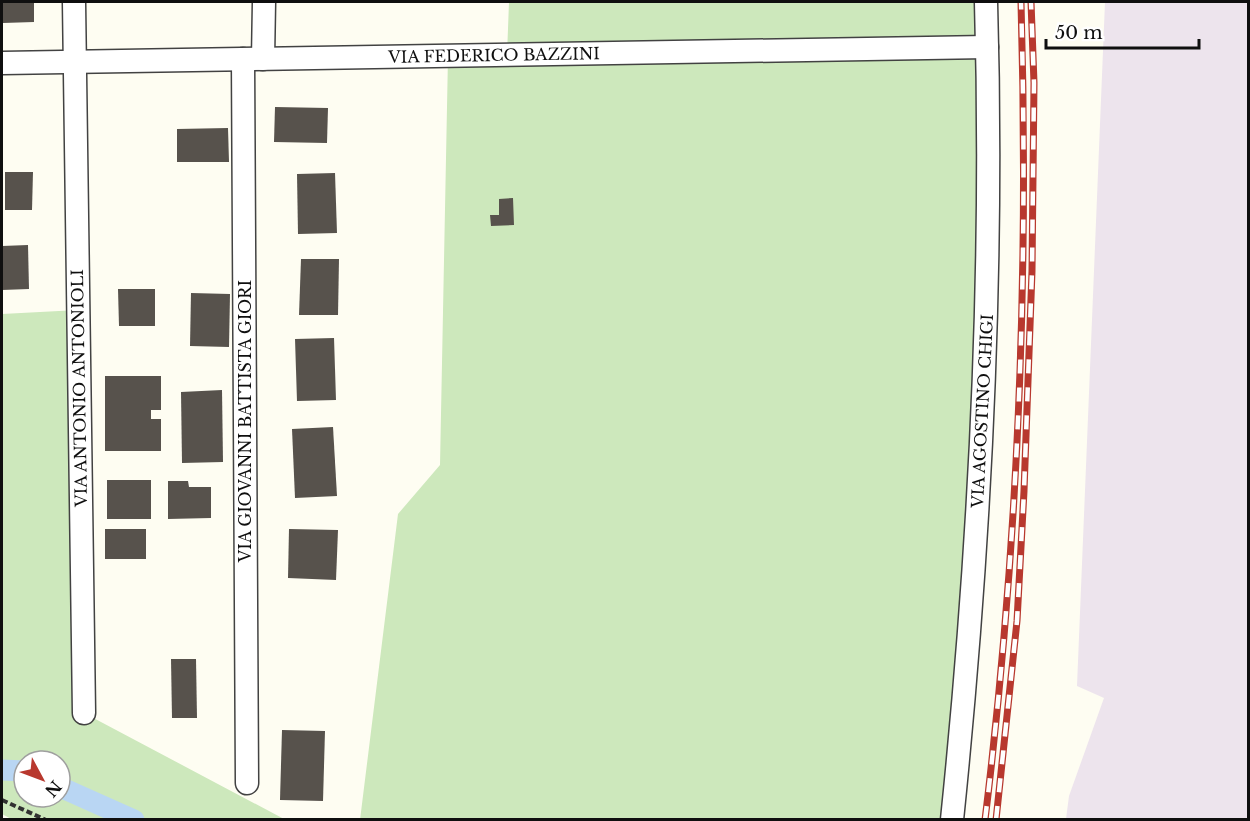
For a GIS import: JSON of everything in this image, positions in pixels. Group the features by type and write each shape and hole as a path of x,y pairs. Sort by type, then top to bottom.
{"street":[{"name":"VIA ANTONIO ANTONIOLI","path":"74,2 84,714"},
{"name":"VIA GIOVANNI BATTISTA GIORI","path":"247,783 253,59 264,2"},
{"name":"VIA AGOSTINO CHIGI","path":"952,819 965,697 980,470 988,266 986,2"},
{"name":"VIA FEDERICO BAZZINI","path":"2,63 987,47"}],"path":[{"path":"2,800 46,819"}],"shaded area":[{"path":"1105,2 1248,2 1248,819 1066,819 1069,796 1104,698 1077,686"}],"green space":[{"path":"509,2 986,2 988,266 952,819 360,820 398,514 440,465 448,56 507,55"},
{"path":"78,310 84,713 284,819 13,820 2,814 2,314"}],"building":[{"path":"3,2 34,2 34,22 3,23"},
{"path":"275,107 328,108 327,143 274,142"},
{"path":"228,128 229,162 177,162 177,129"},
{"path":"5,172 33,172 32,210 5,210"},
{"path":"335,173 337,233 298,234 297,174"},
{"path":"513,198 514,225 491,226 490,215 499,215 499,199"},
{"path":"28,245 29,289 2,290 2,246"},
{"path":"301,259 339,259 338,315 299,315"},
{"path":"118,289 155,289 155,326 119,326"},
{"path":"191,293 230,294 229,347 190,346"},
{"path":"334,338 336,400 297,401 295,339"},
{"path":"105,376 161,376 161,410 151,410 151,419 161,419 161,451 105,451"},
{"path":"222,390 223,462 182,463 181,392"},
{"path":"333,427 337,496 295,498 292,429"},
{"path":"107,480 151,480 151,519 107,519"},
{"path":"168,481 188,481 189,487 211,487 211,518 168,519"},
{"path":"105,529 146,529 146,559 105,559"},
{"path":"289,529 338,530 336,580 288,578"},
{"path":"171,659 196,659 197,718 172,718"},
{"path":"282,730 325,731 323,801 280,800"}],"waterway":[{"path":"2,770 12,770"},
{"path":"72,792 134,820"}],"railway":[{"path":"985,820 1006,616 1018,411 1023,206 1021,2"},
{"path":"996,820 1017,621 1024,491 1032,271 1034,83 1031,2"}]}
